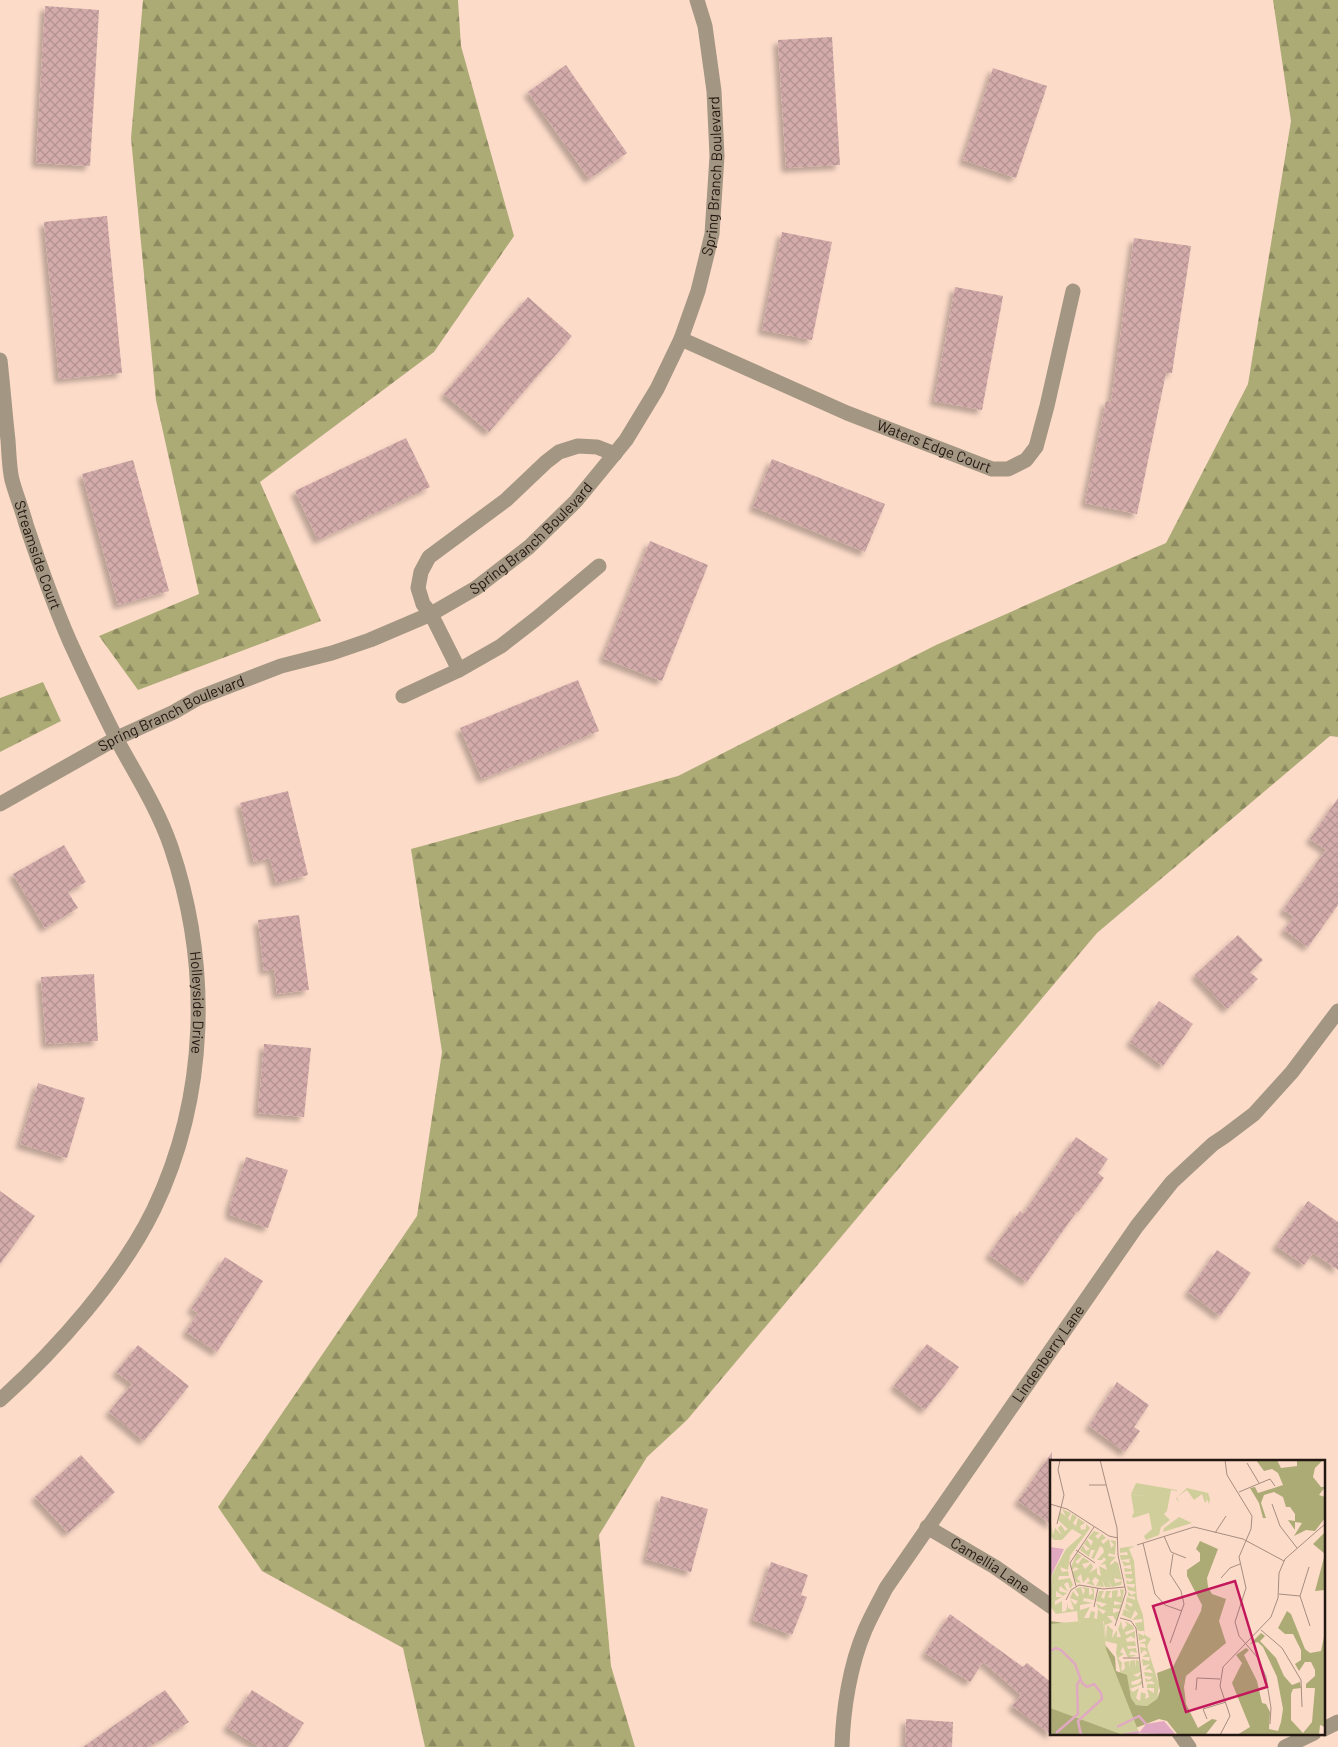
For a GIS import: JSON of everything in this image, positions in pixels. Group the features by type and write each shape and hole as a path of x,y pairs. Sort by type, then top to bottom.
{"street":[{"name":"Spring Branch Boulevard","path":"0,804 116,738 207,695 281,666 332,653 370,640 431,614 476,588 528,547 576,501 616,454 657,390 681,339 698,291 712,234 717,156 714,91 705,26 697,0"},
{"name":"Waters Edge Court","path":"681,339 847,413 992,469 1008,469 1026,460 1036,447 1073,291"},
{"name":"Streamside Court","path":"0,360 12,479 41,570 70,640 116,738"},
{"path":"459,670 431,614 422,604 418,588 421,572 429,557 456,540 506,500 559,452 578,446 597,447 616,454"},
{"path":"403,696 459,670 501,646 598,566"},
{"name":"Holleyside Drive","path":"0,1400 62,1338 104,1287 132,1248 153,1210 174,1161 186,1120 196,1067 198,1013 196,956 186,900 170,845 152,803 116,738"},
{"name":"Lindenberry Lane","path":"842,1747 848,1686 865,1631 886,1588 927,1527 1137,1226 1172,1182 1213,1144 1254,1114 1292,1072 1338,1011"},
{"name":"Camellia Lane","path":"927,1527 995,1567 1050,1606"},
{"path":"1326,1728 1338,1722"},
{"path":"1181,1734 1188,1747"},
{"path":"1285,1747 1312,1734"}],"green space":[{"path":"143,0 458,0 461,46 514,236 434,352 260,482 321,621 138,690 99,636 199,594 156,400 131,138"},
{"path":"1273,0 1338,0 1338,737 1330,736 1097,933 687,1420 647,1457 599,1535 611,1666 635,1747 425,1747 403,1648 262,1571 218,1507 417,1216 442,1052 411,849 678,776 936,645 1166,543 1248,384 1291,121"},
{"path":"43,682 61,721 0,752 0,698"}],"building":[{"path":"45,6 99,10 90,166 36,163"},
{"path":"832,37 840,165 786,168 778,40"},
{"path":"566,65 627,153 589,179 528,92"},
{"path":"993,68 1047,86 1016,178 963,160"},
{"path":"107,216 122,373 59,379 44,222"},
{"path":"782,232 832,242 812,340 762,330"},
{"path":"1134,238 1191,246 1172,373 1166,373 1137,514 1085,503 1106,401 1111,402"},
{"path":"955,287 1003,296 982,410 934,401"},
{"path":"528,297 572,336 489,432 444,394"},
{"path":"406,438 430,487 318,540 295,491"},
{"path":"772,459 885,504 865,552 753,507"},
{"path":"133,460 169,591 118,605 82,474"},
{"path":"650,541 708,565 662,681 603,658"},
{"path":"578,680 599,731 482,779 460,728"},
{"path":"288,791 308,875 276,883 270,858 254,862 240,803"},
{"path":"1338,798 1338,905 1308,947 1284,930 1294,917 1283,910 1326,850 1310,839"},
{"path":"64,845 86,882 68,892 78,908 45,928 13,874"},
{"path":"299,915 309,990 277,994 274,969 264,971 258,920"},
{"path":"1238,935 1263,960 1250,972 1258,979 1227,1009 1195,975"},
{"path":"94,974 98,1041 46,1044 41,977"},
{"path":"1159,1001 1193,1024 1163,1066 1130,1042"},
{"path":"264,1044 311,1048 304,1117 258,1113"},
{"path":"38,1083 85,1098 67,1158 20,1144"},
{"path":"1076,1137 1108,1159 1098,1173 1104,1178 1077,1211 1027,1282 989,1255 1020,1211 1023,1214"},
{"path":"246,1157 288,1170 268,1228 230,1215 230,1206"},
{"path":"0,1191 35,1216 0,1264"},
{"path":"1308,1201 1338,1222 1338,1270 1313,1253 1304,1265 1276,1246"},
{"path":"1217,1250 1251,1273 1220,1316 1188,1292"},
{"path":"225,1257 263,1281 217,1352 186,1332 198,1313 191,1309"},
{"path":"927,1344 959,1367 925,1410 894,1386"},
{"path":"138,1345 189,1386 144,1441 109,1412 132,1384 116,1372"},
{"path":"1117,1382 1149,1405 1134,1427 1140,1431 1125,1452 1089,1426"},
{"path":"1052,1452 1052,1460 1050,1460 1050,1524 1018,1501"},
{"path":"81,1455 115,1492 68,1533 35,1497"},
{"path":"661,1496 708,1509 691,1572 646,1559"},
{"path":"771,1562 808,1575 801,1595 807,1597 792,1635 753,1620"},
{"path":"950,1614 1023,1667 1027,1663 1050,1681 1050,1734 1012,1706 1021,1695 983,1662 970,1682 925,1653"},
{"path":"165,1690 189,1722 149,1747 83,1747"},
{"path":"252,1690 304,1723 288,1747 259,1747 227,1727"},
{"path":"906,1719 953,1722 952,1747 905,1747"}]}
